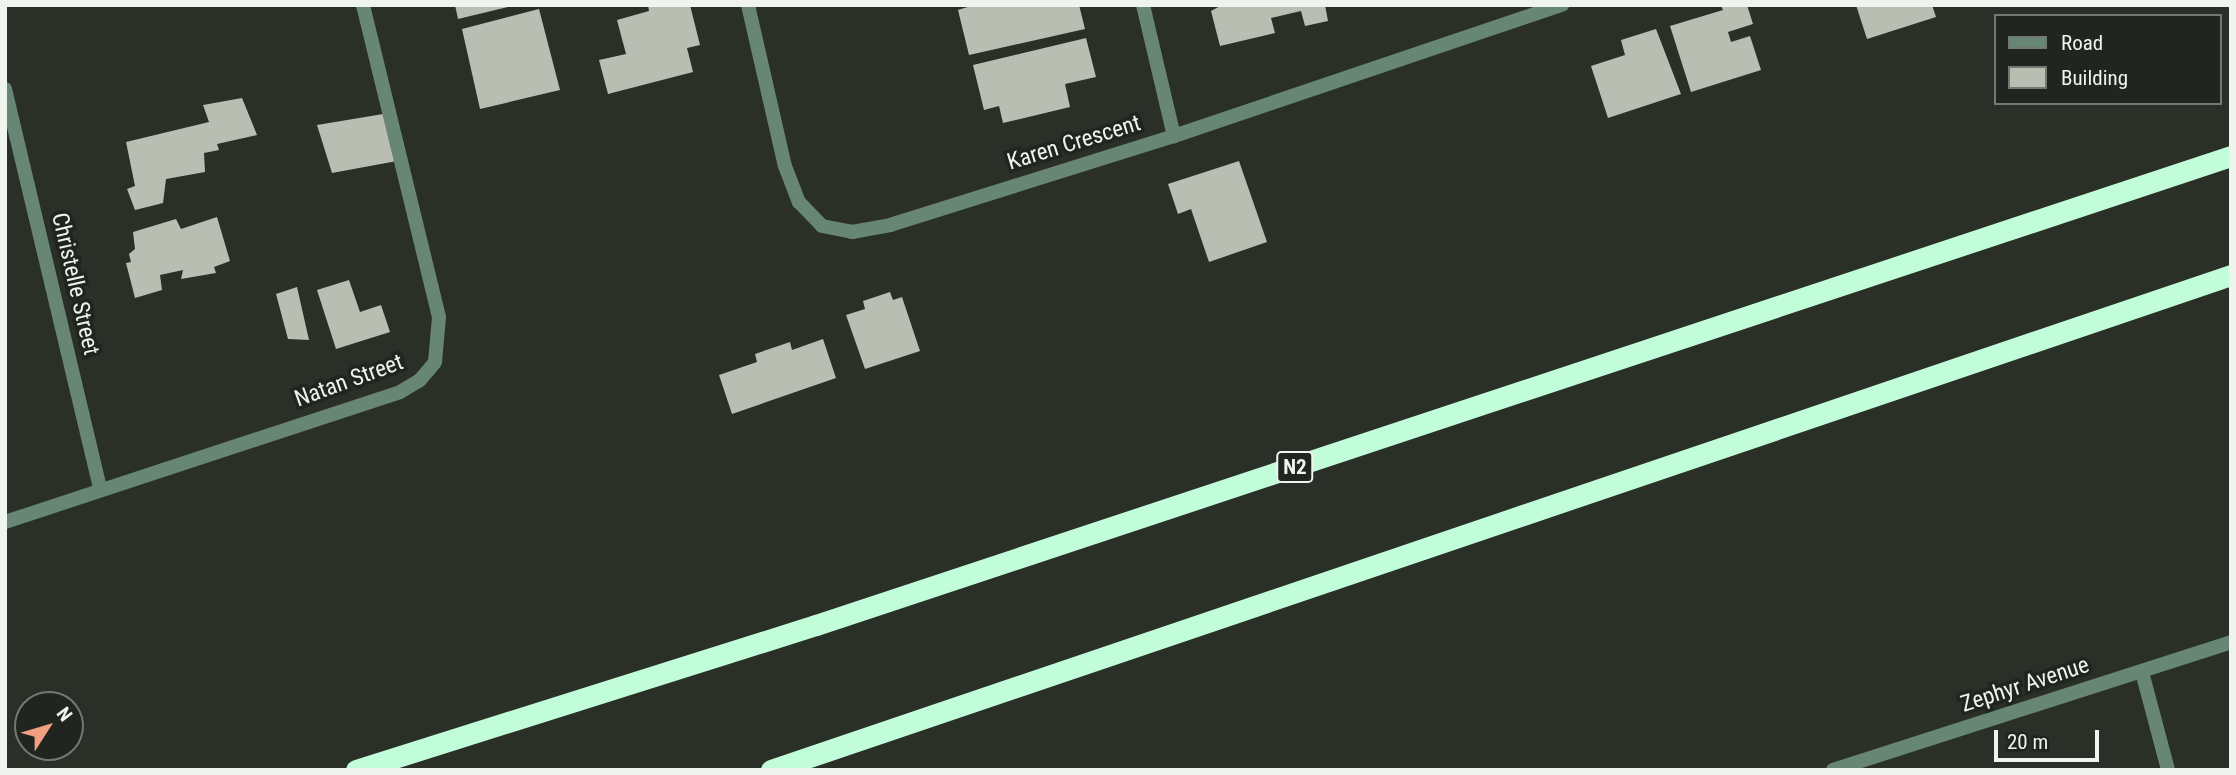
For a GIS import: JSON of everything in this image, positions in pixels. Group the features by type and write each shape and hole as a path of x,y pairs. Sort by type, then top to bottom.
{"highway":[{"name":"N2","path":"356,770 816,625 2231,156"},
{"path":"771,770 2231,275"}],"street":[{"name":"Natan Street","path":"5,522 400,391 420,380 435,362 439,317 363,5"},
{"name":"Karen Crescent","path":"748,5 785,166 799,202 822,226 852,232 890,225 1174,136 1530,10 1562,5"},
{"path":"1143,5 1174,136"},
{"name":"Christelle Street","path":"5,89 100,489"},
{"name":"Zephyr Avenue","path":"1833,770 2231,642"},
{"path":"2142,672 2168,770"}],"building":[{"path":"455,5 511,5 512,6 458,19"},
{"path":"648,5 690,5 700,45 687,48 693,72 608,94 599,60 626,54 617,20 649,11"},
{"path":"974,5 1079,5 1085,29 969,55 958,10"},
{"path":"1222,5 1325,5 1328,21 1305,26 1301,11 1271,18 1275,33 1220,46 1211,11"},
{"path":"1721,5 1747,5 1753,24 1728,32 1731,42 1750,36 1761,70 1691,92 1670,26 1723,10"},
{"path":"1856,5 1932,5 1936,17 1867,39"},
{"path":"539,9 560,90 480,109 462,29"},
{"path":"1656,29 1681,94 1608,118 1591,66 1625,55 1621,40"},
{"path":"1086,38 1096,77 1065,84 1070,107 1003,123 999,106 984,110 973,65"},
{"path":"242,98 257,135 217,144 219,150 204,153 205,172 166,179 163,203 135,210 127,189 135,186 126,142 209,122 203,105"},
{"path":"383,114 397,161 332,173 317,125"},
{"path":"1239,161 1267,242 1209,262 1191,209 1178,214 1168,184"},
{"path":"217,217 230,261 214,267 216,273 181,279 183,270 160,275 162,290 135,298 126,263 131,262 129,254 135,249 133,232 176,219 181,229"},
{"path":"349,280 360,312 381,305 390,332 336,349 317,290"},
{"path":"297,287 309,340 288,339 276,294"},
{"path":"890,292 893,300 902,297 920,351 865,369 846,315 865,309 863,301"},
{"path":"823,339 836,378 732,414 719,375 757,362 755,354 790,342 792,350"}]}
